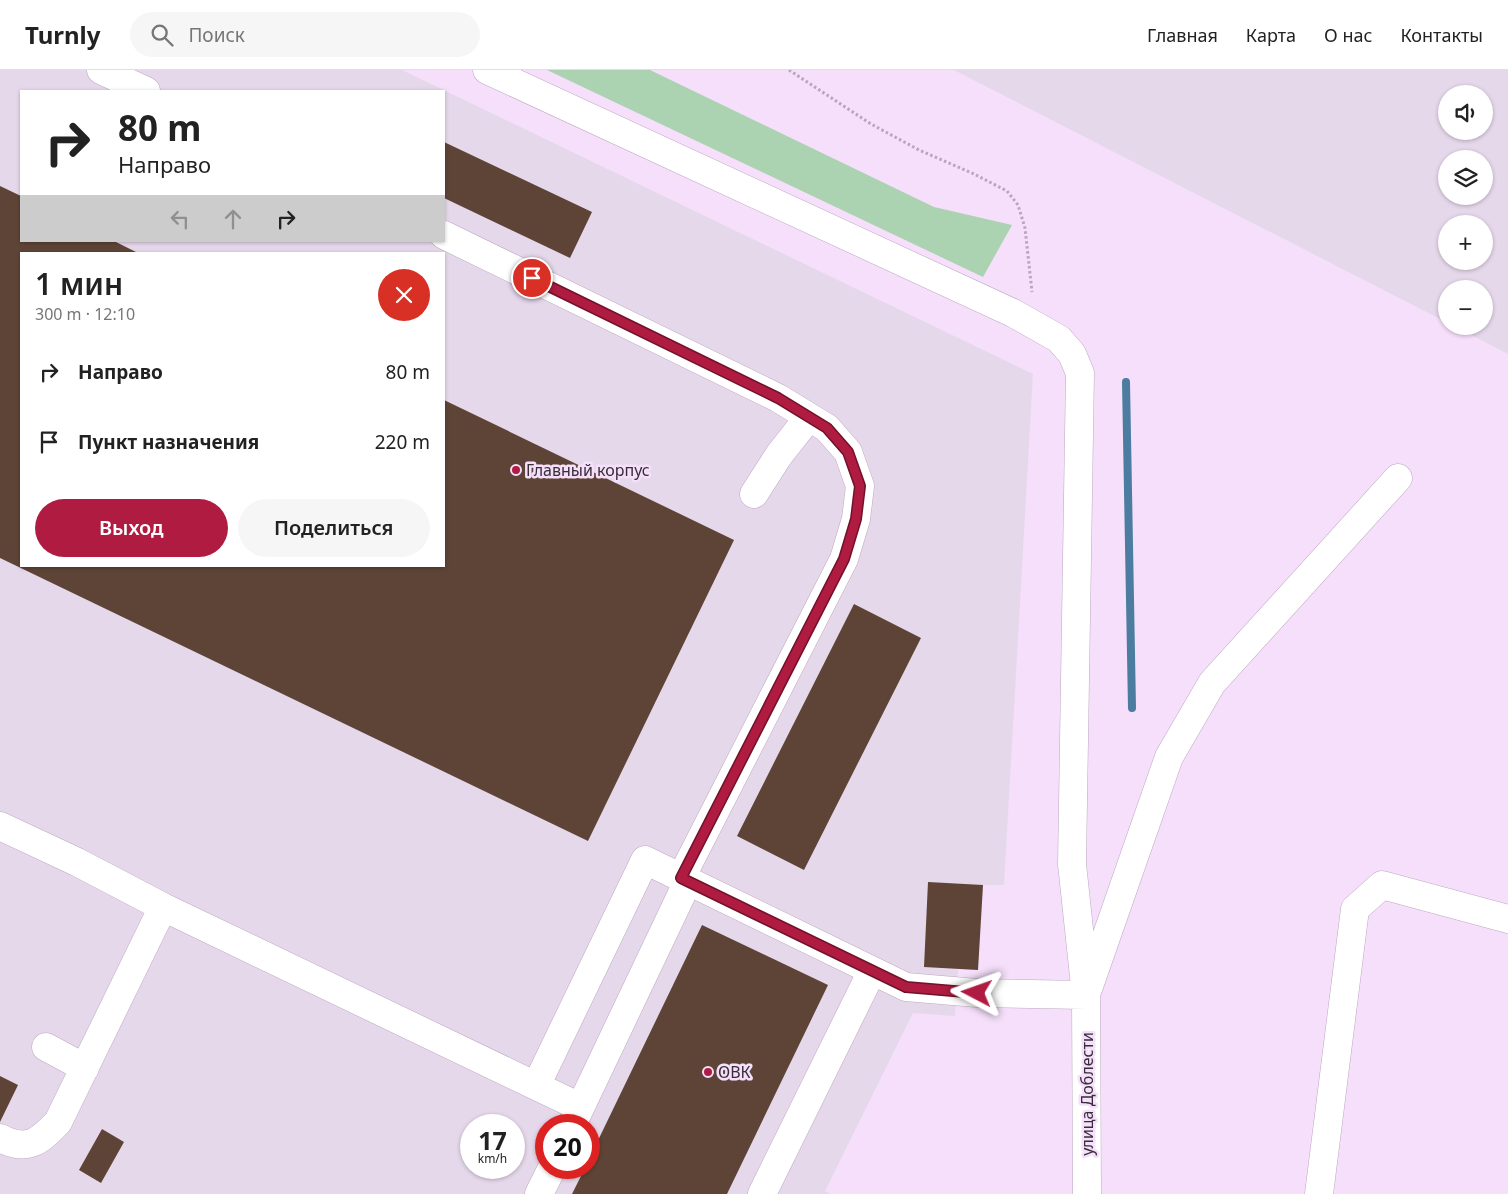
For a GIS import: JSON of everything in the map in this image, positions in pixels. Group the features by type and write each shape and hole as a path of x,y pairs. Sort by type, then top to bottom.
{"street":[{"path":"101,70 144,90"},
{"path":"487,70 1013,313 1059,340 1072,354 1080,373 1072,864 1086,995"},
{"path":"445,235 778,398 827,428 848,452 860,486 856,519 844,559 685,879 577,1114"},
{"path":"754,494 779,455 809,417"},
{"path":"1086,995 1169,757 1212,683 1398,478"},
{"path":"0,826 77,862 163,907 536,1086 573,1114"},
{"path":"536,1086 645,860 906,987 977,993 1086,995"},
{"path":"1319,1194 1355,909 1382,885 1508,919"},
{"path":"0,1138 11,1144 28,1145 43,1138 58,1122 163,907"},
{"path":"762,1194 872,971"},
{"name":"улица Доблести","path":"1086,995 1087,1194"},
{"path":"46,1047 85,1068"},
{"path":"539,1194 546,1179"}],"path":[{"path":"789,70 879,128 919,150 974,174 1007,192 1018,206 1025,228 1028,266 1038,327"}],"shaded area":[{"path":"0,70 402,70 444,90 20,90 20,242 445,242 445,91 1033,374 1004,885 983,885 978,970 958,969 955,1016 913,1013 825,1191 831,1194 0,1194"},
{"path":"954,70 1508,70 1508,354 1471,335 1493,335 1493,280 1438,280 1438,318"}],"green space":[{"path":"547,70 650,70 934,207 1012,225 983,277"}],"building":[{"path":"445,142 592,212 570,258 445,198"},
{"name":"Главный корпус","path":"0,186 20,196 20,242 116,242 136,252 20,252 20,567 445,567 445,400 734,540 588,841 0,558"},
{"path":"854,604 921,638 804,870 737,836"},
{"path":"928,882 983,885 978,970 924,967"},
{"name":"ОВК","path":"702,925 828,985 727,1194 572,1194 580,1179 600,1179 600,1136"},
{"path":"0,1076 18,1085 0,1122"},
{"path":"102,1129 124,1142 101,1183 79,1170"}],"waterway":[{"path":"1126,382 1132,708"}],"place":[{"name":"Главный корпус","path":"516,470"},
{"name":"ОВК","path":"708,1072"}],"route":[{"path":"532,278 778,398 827,428 848,452 860,486 856,519 844,559 681,878 906,987 977,993"}]}
